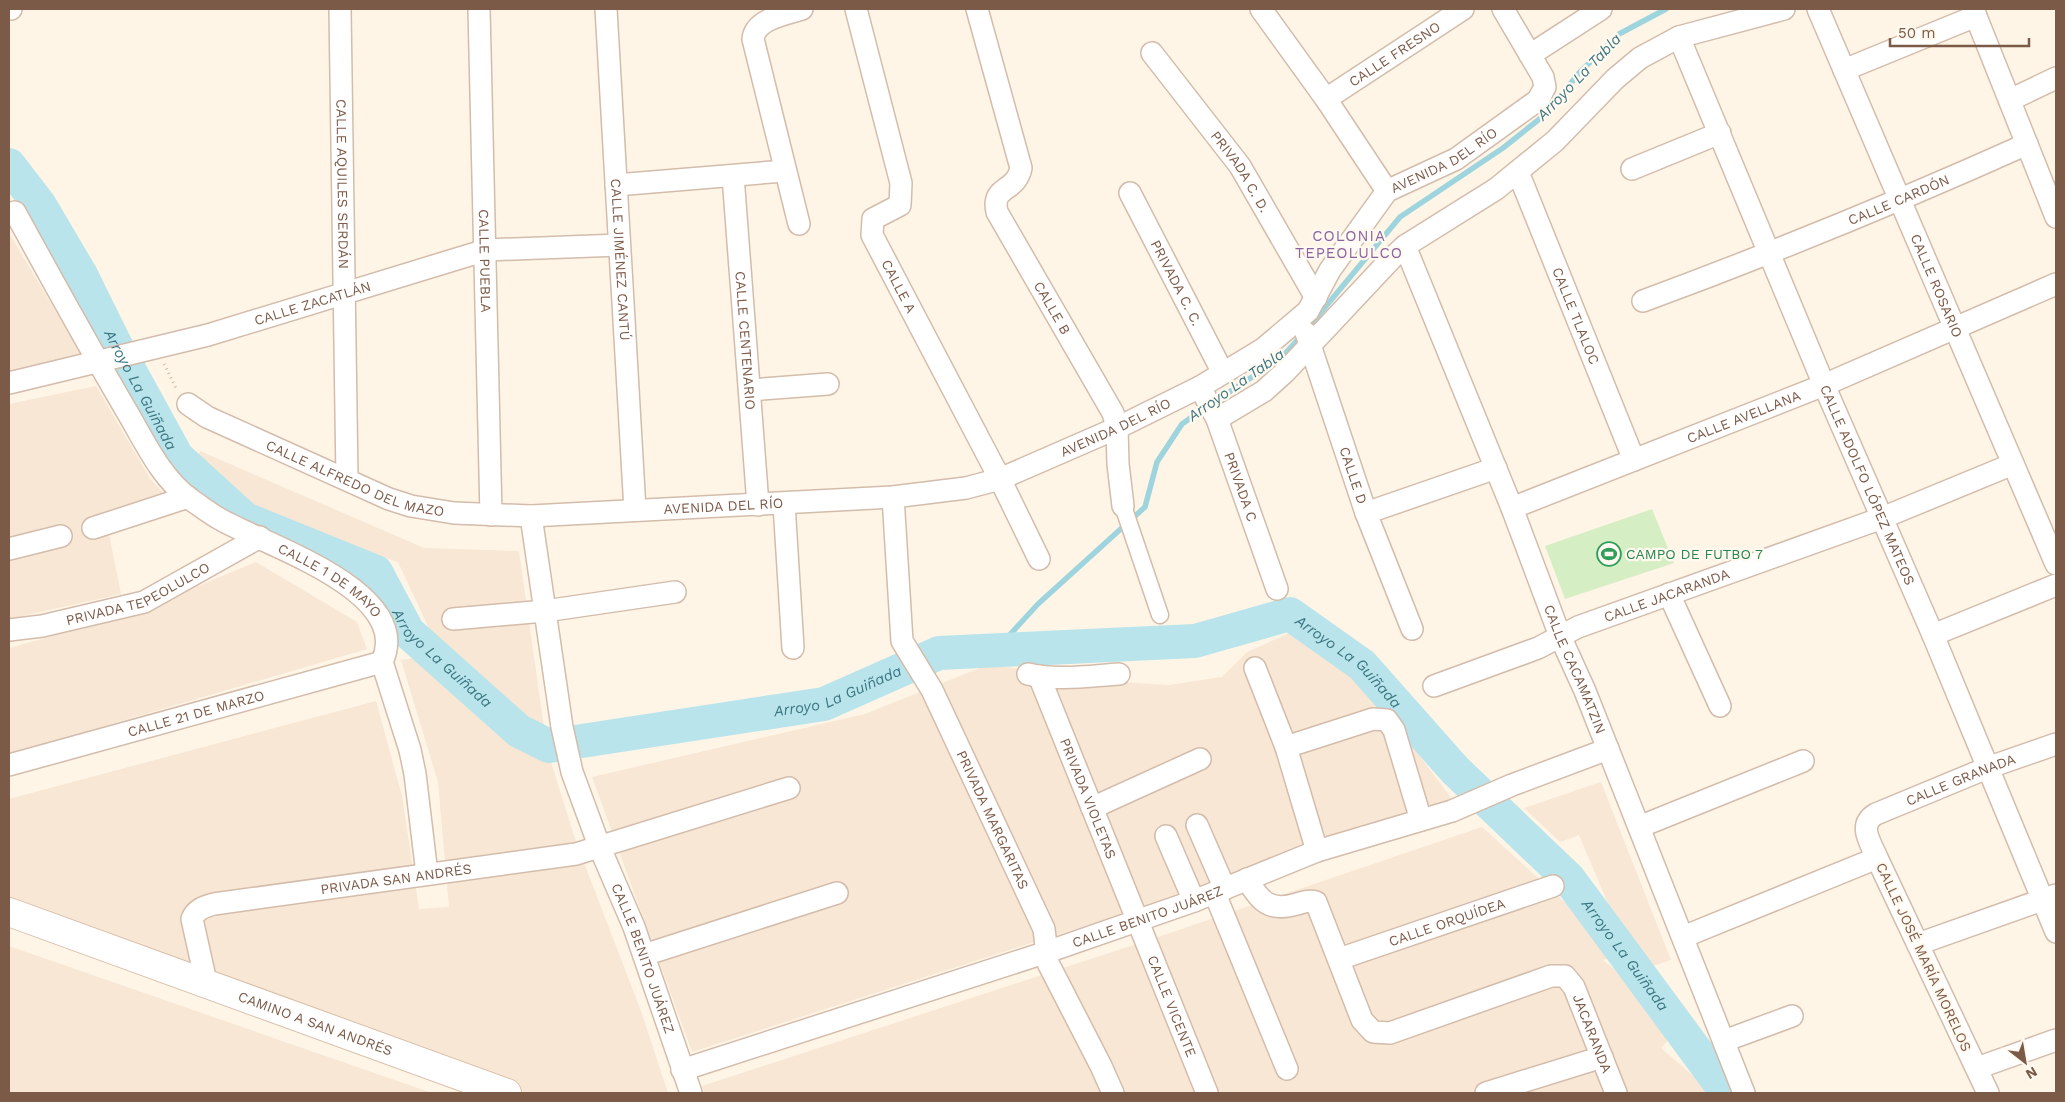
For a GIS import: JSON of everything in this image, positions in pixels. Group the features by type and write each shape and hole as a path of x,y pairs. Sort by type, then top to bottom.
{"main road":[{"name":"CAMINO A SAN ANDRÉS","path":"9,912 125,955 206,982 506,1093"}],"street":[{"name":"CALLE AQUILES SERDÁN","path":"340,9 347,479"},
{"name":"CALLE PUEBLA","path":"479,9 491,515"},
{"name":"CALLE JIMÉNEZ CANTÚ","path":"606,9 635,510"},
{"path":"799,224 793,195 784,172 753,39 754,31 761,24 802,9"},
{"name":"CALLE A","path":"856,9 901,183 900,204 873,219 872,234 1000,479 1039,559"},
{"name":"CALLE B","path":"976,9 1021,168 1016,182 996,196 997,212 1113,413 1117,428 1118,464 1123,506 1160,615"},
{"path":"1261,9 1326,99 1387,191"},
{"name":"CALLE FRESNO","path":"1326,99 1463,9"},
{"path":"1503,9 1530,55 1601,9"},
{"path":"1210,405 1264,391 1299,358 1306,331 1405,246 1496,189 1518,172 1555,141 1615,79 1640,58 1680,37 1784,9"},
{"name":"CALLE ROSARIO","path":"1818,9 2056,564"},
{"path":"1844,70 1975,12 2056,217"},
{"name":"CALLE ADOLFO LÓPEZ MATEOS","path":"1680,37 1824,385 1934,635 1988,768 2050,897 2056,932"},
{"name":"PRIVADA C. D.","path":"1152,53 1240,166 1316,298"},
{"name":"AVENIDA DEL RÍO","path":"531,516 893,497 966,488 1000,479 1117,428 1210,405 1223,373 1263,348 1306,331 1316,298 1336,262 1387,191 1456,159 1531,107 1538,100 1544,86 1543,77 1530,55"},
{"path":"2010,100 2056,78"},
{"path":"1632,169 1720,133"},
{"name":"CALLE CARDÓN","path":"1643,301 1771,254 1900,201 2027,144"},
{"path":"616,185 784,172"},
{"name":"CALLE TLALOC","path":"1518,172 1634,460"},
{"name":"CALLE CENTENARIO","path":"733,176 758,505"},
{"name":"PRIVADA C. C.","path":"1130,193 1223,373"},
{"name":"CALLE 1 DE MAYO","path":"14,212 105,361 158,463 172,484 218,519 260,537 323,570 368,602 384,627 387,641 386,653 382,662 410,750 427,874"},
{"name":"CALLE ZACATLÁN","path":"9,383 208,335 486,250 619,245"},
{"name":"CALLE CACAMATZIN","path":"1405,246 1496,468 1560,636 1585,691 1744,1093"},
{"name":"CALLE AVELLANA","path":"1512,508 1824,385 2056,284"},
{"name":"CALLE D","path":"1306,331 1366,513 1412,629"},
{"path":"750,390 828,384"},
{"name":"CALLE ALFREDO DEL MAZO","path":"188,404 207,418 389,499 411,506 491,515 531,516"},
{"name":"PRIVADA C","path":"1210,405 1276,588"},
{"name":"CALLE JACARANDA","path":"1434,686 1538,648 1578,627 1779,557 1882,518 2013,464"},
{"path":"1366,513 1496,468"},
{"path":"93,528 188,497"},
{"name":"PRIVADA MARGARITAS","path":"893,497 902,641 929,685 1044,929 1048,963 1102,1066 1113,1093"},
{"path":"784,504 792,648"},
{"path":"531,516 546,612"},
{"path":"9,550 60,536"},
{"name":"PRIVADA TEPEOLULCO","path":"9,630 42,626 144,602 260,537"},
{"path":"1934,635 2056,584"},
{"path":"453,619 546,612 675,592"},
{"path":"1669,594 1720,706"},
{"name":"CALLE BENITO JUÁREZ","path":"546,612 562,727 569,758 600,848 644,955 691,1093"},
{"name":"CALLE 21 DE MARZO","path":"9,766 382,662"},
{"path":"1255,668 1286,746 1317,851"},
{"name":"PRIVADA VIOLETAS","path":"1119,674 1084,677 1034,675 1138,920"},
{"path":"1286,746 1373,719 1387,720 1394,730 1421,820"},
{"name":"CALLE GRANADA","path":"1867,820 1876,814 1988,768 2056,744"},
{"name":"CALLE BENITO JUÁREZ","path":"682,1070 1047,952 1220,892 1317,851 1467,805 1498,791 1608,749"},
{"path":"1092,808 1200,759"},
{"path":"1639,827 1803,761"},
{"name":"PRIVADA SAN ANDRÉS","path":"206,982 192,919 194,912 214,904 576,854 789,788"},
{"name":"CALLE JOSÉ MARÍA MORELOS","path":"1867,820 1866,831 1877,858 1988,1093"},
{"path":"1197,825 1220,892 1288,1069"},
{"path":"1166,836 1194,901"},
{"path":"1683,937 1877,858"},
{"path":"1247,879 1261,899 1272,906 1282,908 1305,901 1316,902 1339,959"},
{"name":"CALLE ORQUÍDEA","path":"1339,959 1553,886"},
{"path":"644,955 837,893"},
{"path":"1918,944 2050,897"},
{"name":"CALLE VICENTE","path":"1138,920 1207,1093"},
{"name":"JACARANDA","path":"1339,959 1362,1020 1373,1032 1390,1033 1551,976 1565,976 1574,988 1616,1093"},
{"path":"1724,1041 1792,1016"},
{"path":"1977,1068 2056,1040"},
{"path":"1486,1093 1602,1057"}],"path":[{"path":"149,350 188,404"}],"shaded area":[{"path":"9,233 81,354 9,371"},
{"path":"96,386 151,480 169,499 82,528 87,536 108,529 121,594 9,619 9,404"},
{"path":"200,451 424,548 519,551 547,749 576,842 641,1011 668,1093 527,1093 9,905 9,799 376,701 402,796 419,909 449,907 438,782 401,660 441,654 398,562 256,514 191,473"},
{"path":"256,562 357,622 367,649 9,754 9,648 128,615"},
{"path":"1294,631 1365,682 1454,802 1405,823 692,1052 592,777 865,714 990,664 1084,680 1169,685 1222,677 1247,652"},
{"path":"1601,782 1671,960 1644,969 1635,949 1603,960 1682,1024 1661,1048 1713,1093 704,1093 702,1086 1158,937 1482,827 1580,916 1609,906 1579,835 1560,842 1524,808"},
{"path":"9,946 432,1093 9,1093"}],"green space":[{"name":"CAMPO DE FUTBO 7","path":"1652,509 1674,563 1565,599 1545,546"}],"waterway":[{"name":"Arroyo La Tabla","path":"1307,329 1400,217 1503,148 1547,113 1579,73 1619,34 1666,9"},
{"name":"Arroyo La Guiñada","path":"9,165 39,204 81,275 115,344 177,457 245,519 376,572 408,632 519,731 549,746 824,704 939,653 1195,641 1290,614 1362,665 1455,770 1569,879 1727,1093"},
{"name":"Arroyo La Tabla","path":"1214,402 1281,358 1301,336"},
{"name":"Arroyo La Tabla","path":"995,651 1038,604 1145,507 1157,462 1182,424 1206,407"}],"place":[{"name":"CAMPO DE FUTBO 7","path":"1609,554"}],"district":[{"name":"COLONIA TEPEOLULCO","path":"1349,244"}]}
